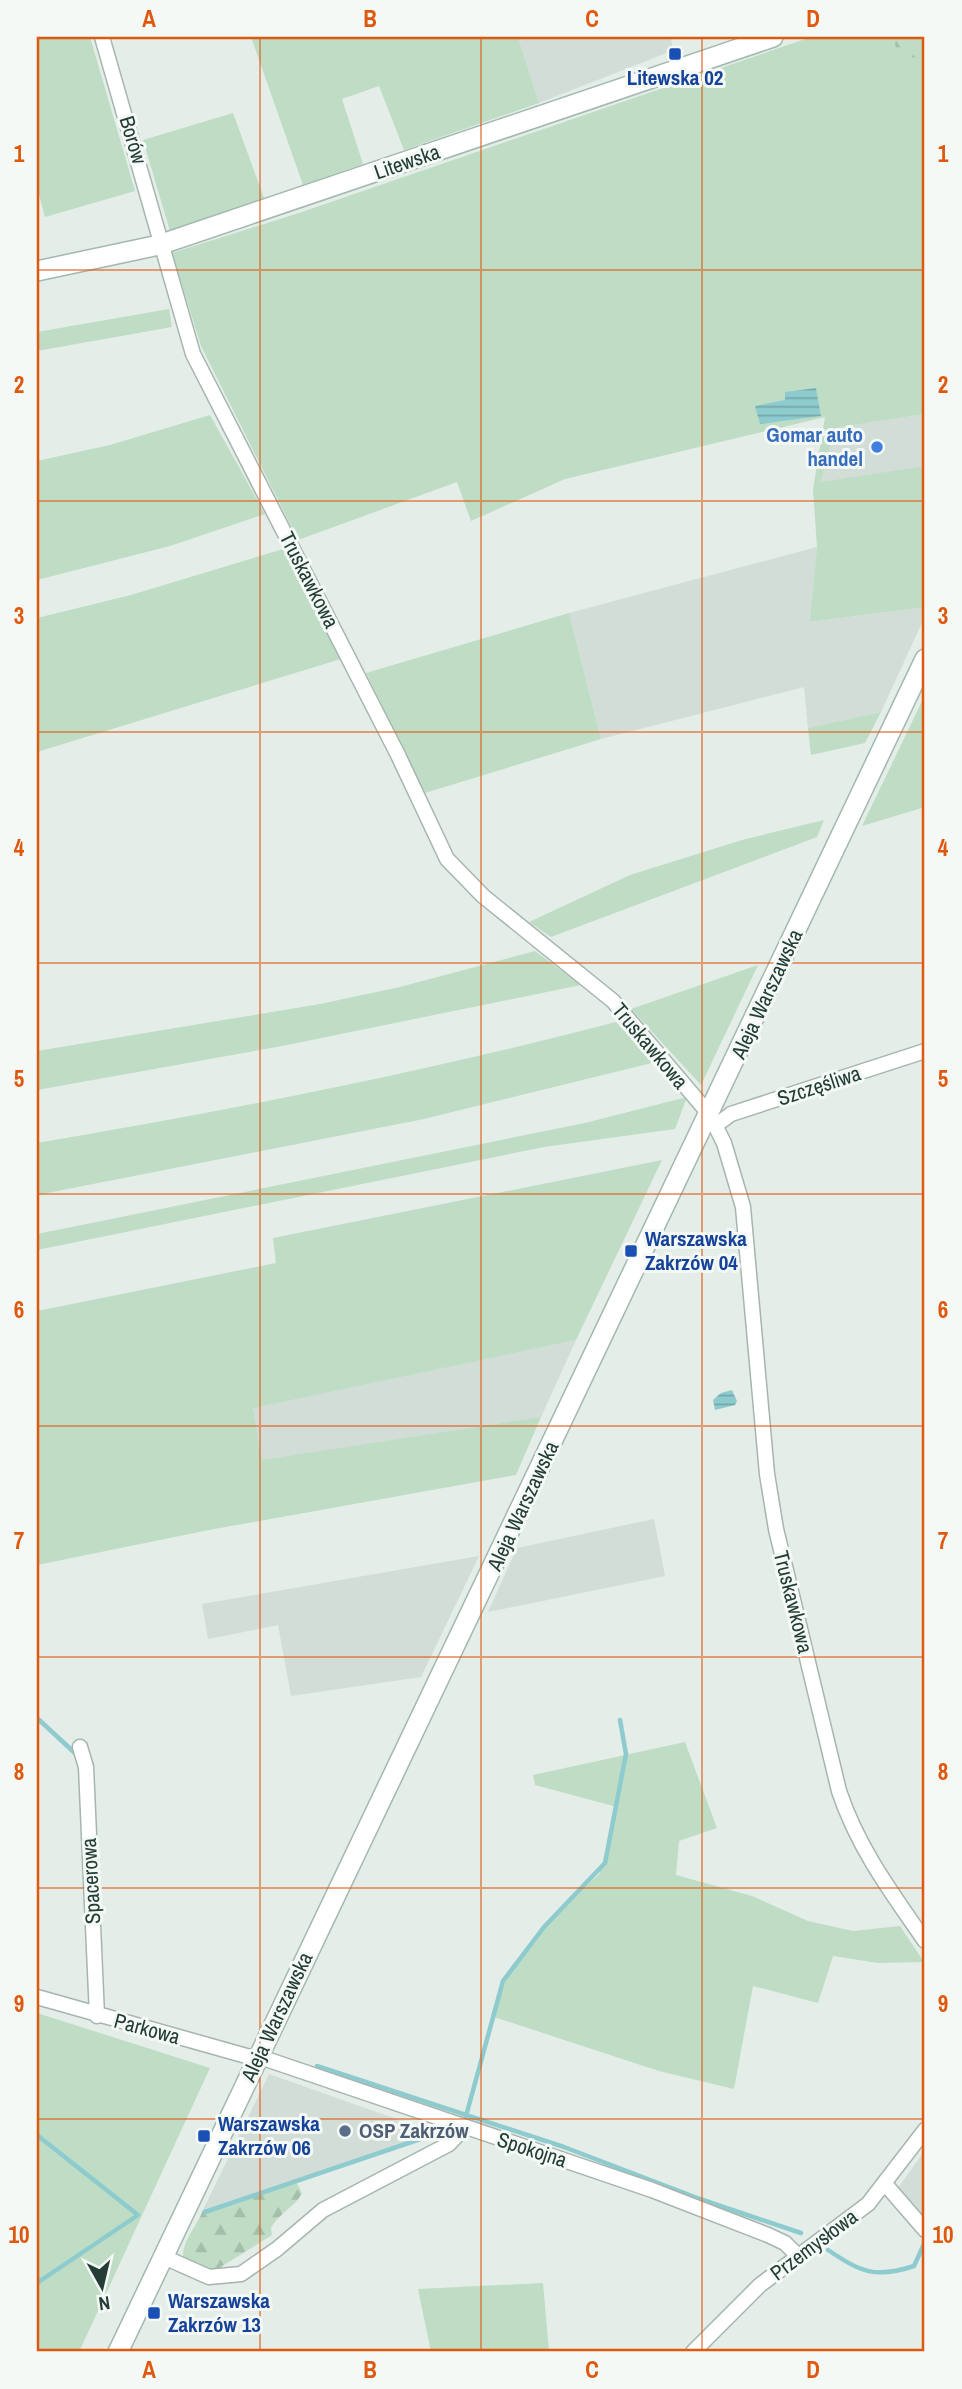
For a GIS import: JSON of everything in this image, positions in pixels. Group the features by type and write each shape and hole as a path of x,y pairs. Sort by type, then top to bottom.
{"street":[{"name":"Borów","path":"102,37 149,193 159,245"},
{"name":"Litewska","path":"37,271 159,245 773,37"},
{"name":"Truskawkowa","path":"159,245 193,354 392,743 447,859 483,896 613,1001 712,1121 724,1143 743,1207 767,1475 776,1529 836,1782 851,1827 874,1868 925,1941"},
{"name":"Aleja Warszawska","path":"118,2352 438,1678 712,1121 925,659"},
{"name":"Szczęśliwa","path":"712,1121 925,1051"},
{"name":"Spacerowa","path":"80,1747 86,1767 97,2016"},
{"name":"Parkowa","path":"37,1997 97,2016 258,2058"},
{"name":"Spokojna","path":"258,2058 678,2200 785,2243 798,2256"},
{"path":"164,2257 209,2277 241,2274 277,2249 323,2210 449,2144 464,2128"},
{"name":"Przemysłowa","path":"693,2352 760,2285 868,2204 886,2185 925,2130"},
{"path":"886,2185 925,2230"}],"shaded area":[{"path":"518,37 681,37 671,40 674,50 539,103"},
{"name":"Gomar auto handel","path":"925,414 925,466 821,483 833,428"},
{"path":"817,547 811,622 925,607 925,616 881,712 808,728 804,687 601,739 569,613"},
{"path":"576,1340 541,1417 261,1461 253,1407"},
{"path":"654,1519 665,1576 488,1612 517,1548"},
{"path":"479,1556 421,1677 291,1696 278,1625 208,1639 202,1604"},
{"path":"269,2074 436,2133 203,2210"},
{"path":"925,2150 925,2220 898,2188"}],"green space":[{"path":"37,37 90,37 135,191 45,217 37,187"},
{"path":"251,37 518,37 539,103 404,150 379,86 342,99 363,164 303,185"},
{"path":"811,37 925,37 925,414 834,428 821,482 925,466 925,607 810,622 817,547 813,489 825,417 565,479 471,521 457,482 298,540 201,346 172,253 296,214"},
{"path":"904,37 925,37 925,59 897,55 895,42"},
{"path":"233,113 264,198 170,231 143,140"},
{"path":"169,309 172,327 37,351 37,332"},
{"path":"210,415 265,514 170,546 37,580 37,461 110,445"},
{"path":"283,549 341,659 37,752 37,618 131,595"},
{"path":"569,613 601,739 425,793 366,673"},
{"path":"925,695 925,807 862,826"},
{"path":"881,712 865,743 811,755 808,728"},
{"path":"824,820 817,837 551,937 529,922 630,875 742,840"},
{"path":"535,951 581,985 282,1046 37,1090 37,1051 320,1004 400,987"},
{"path":"758,965 701,1085 631,1009"},
{"path":"616,1022 656,1062 424,1119 37,1195 37,1143 328,1089"},
{"path":"687,1097 675,1129 544,1147 37,1250 37,1234 585,1123"},
{"path":"662,1160 576,1340 253,1408 262,1460 541,1417 516,1475 209,1530 37,1565 37,1311 276,1263 273,1238"},
{"path":"685,1742 717,1828 679,1841 676,1875 752,1896 808,1921 853,1931 900,1926 924,1962 878,1963 833,1956 818,2003 753,1986 734,2089 659,2071 491,2016 500,1986 543,1926 599,1874 611,1839 617,1807 535,1785 533,1775"},
{"path":"37,2013 210,2068 79,2352 37,2352"},
{"path":"295,2180 302,2193 275,2222 271,2228 272,2235 216,2270 184,2262 186,2242 203,2210"},
{"path":"543,2283 549,2352 431,2352 418,2289"}],"water":[{"path":"816,388 821,416 760,424 755,406 785,400 785,392"},
{"path":"732,1390 737,1401 735,1405 715,1410 713,1400 721,1393"}],"waterway":[{"path":"37,1718 76,1754"},
{"path":"466,2116 503,1981 544,1927 605,1863 626,1754 620,1720"},
{"path":"317,2066 564,2147 700,2199 801,2233"},
{"path":"205,2212 444,2131"},
{"path":"37,2135 138,2215 37,2283"},
{"path":"828,2250 859,2268 889,2272 914,2266 924,2244"}],"place":[{"name":"Litewska 02","path":"675,54"},
{"name":"Gomar auto handel","path":"877,447"},
{"name":"Warszawska Zakrzów 04","path":"631,1251"},
{"name":"OSP Zakrzów","path":"345,2131"},
{"name":"Warszawska Zakrzów 06","path":"204,2136"},
{"name":"Warszawska Zakrzów 13","path":"154,2313"}]}
